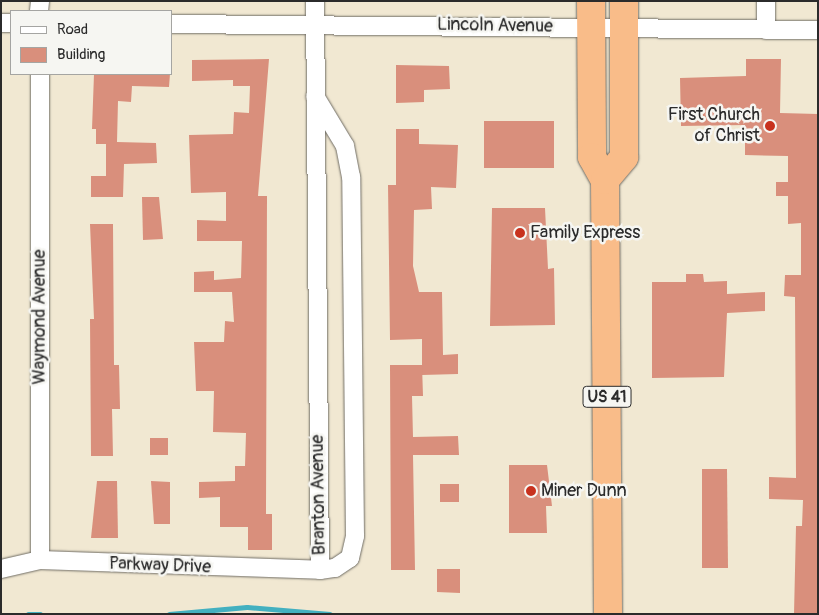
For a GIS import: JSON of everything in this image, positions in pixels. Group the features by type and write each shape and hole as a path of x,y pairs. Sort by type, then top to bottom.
{"highway":[{"name":"US 41","path":"591,14 592,157 605,180 608,614"},
{"path":"605,180 624,157 624,14"}],"street":[{"name":"Branton Avenue","path":"315,1 320,570 335,568 350,558 355,536 351,177 345,146 316,96"},
{"path":"766,1 766,30"},
{"name":"Lincoln Avenue","path":"172,24 315,24 624,14 766,30 818,30"},
{"name":"Waymond Avenue","path":"40,75 40,560"},
{"name":"Parkway Drive","path":"1,569 40,560 320,570"}],"building":[{"path":"269,59 258,196 267,196 266,514 272,514 272,550 248,550 248,527 220,527 220,497 199,498 199,482 235,481 235,466 245,466 246,433 213,432 214,391 196,391 194,342 224,342 225,321 234,322 232,292 194,292 194,272 214,271 214,280 241,278 242,241 197,241 197,220 226,221 226,192 191,193 189,135 233,134 234,112 249,113 250,86 233,86 233,80 192,81 192,60"},
{"path":"746,59 781,59 780,113 818,114 818,614 794,614 796,526 802,526 803,500 769,499 769,477 796,478 795,297 784,296 785,275 801,275 801,223 788,224 788,196 776,196 776,182 788,182 788,156 745,155 745,125 681,126 680,78 746,76"},
{"path":"396,65 449,66 450,89 424,90 424,102 396,103"},
{"path":"94,75 170,75 169,87 132,86 131,102 118,101 117,142 156,143 157,163 124,164 123,197 91,197 91,176 106,176 106,144 96,144 96,129 92,129"},
{"path":"484,121 554,121 554,168 484,168"},
{"path":"396,129 419,129 419,144 458,145 456,188 431,187 432,209 414,210 413,266 419,292 442,292 443,355 458,354 458,374 422,375 422,339 390,340 388,185 396,185"},
{"path":"142,197 159,197 163,239 143,240"},
{"path":"492,208 545,208 548,269 554,268 555,325 490,326"},
{"path":"90,224 113,224 114,365 119,365 120,409 112,409 113,456 91,456 90,319 94,319"},
{"path":"686,274 703,274 704,282 727,281 727,294 765,292 765,311 727,313 724,377 652,378 652,282 686,282"},
{"path":"390,365 422,365 423,396 412,396 413,437 458,436 459,455 413,455 415,570 391,570"},
{"path":"150,438 168,438 168,455 150,455"},
{"name":"Miner Dunn","path":"509,465 547,465 552,506 546,506 547,533 509,533"},
{"path":"702,469 727,469 728,568 702,568"},
{"path":"97,481 117,481 118,538 91,538"},
{"path":"151,481 170,482 170,524 154,524"},
{"path":"440,484 459,484 459,502 440,502"},
{"path":"437,569 460,569 460,593 437,592"}],"waterway":[{"path":"169,614 247,607 330,614"},
{"path":"28,614 40,614"}],"place":[{"name":"First Church of Christ","path":"770,126"},
{"name":"Family Express","path":"520,233"},
{"name":"Miner Dunn","path":"531,491"}]}
